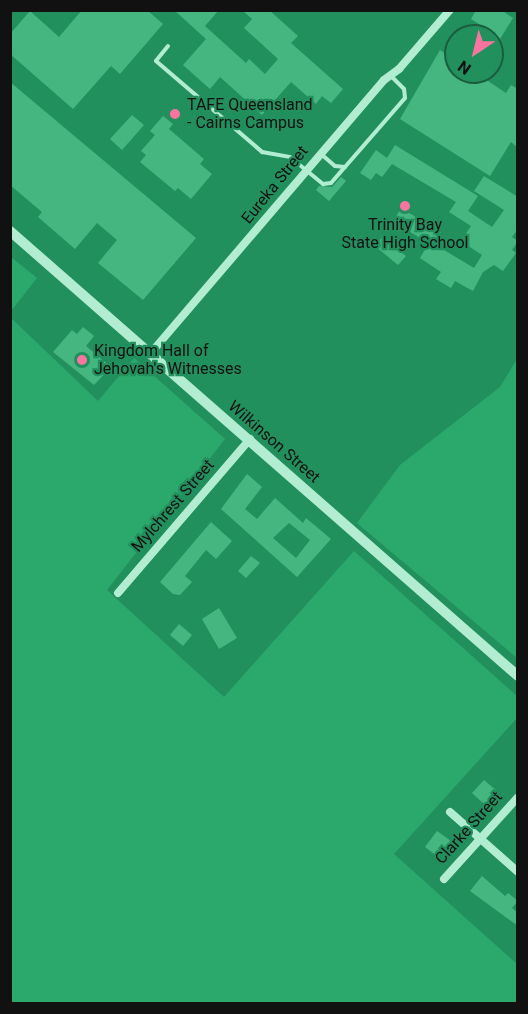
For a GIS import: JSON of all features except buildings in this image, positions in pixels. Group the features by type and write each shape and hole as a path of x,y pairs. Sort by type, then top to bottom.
{"street":[{"name":"Eureka Street","path":"150,354 308,172 320,153 450,10"},
{"name":"Wilkinson Street","path":"10,231 518,676"},
{"name":"Mylchrest Street","path":"118,593 249,439"},
{"name":"Clarke Street","path":"444,879 518,797"},
{"path":"450,812 518,872"}],"lane":[{"path":"168,46 156,61 260,151 290,157 308,172 328,184 405,98 404,89 390,76"},
{"path":"320,153 335,166 345,167"}],"green space":[{"path":"11,257 37,278 11,311"},
{"path":"10,317 98,401 134,358 225,439 107,590 224,697 354,551 517,696 517,718 394,854 517,964 517,1003 11,1003"},
{"path":"517,359 517,658 357,523 400,465 500,387"}],"place":[{"name":"TAFE Queensland - Cairns Campus","path":"175,114"},
{"name":"Trinity Bay State High School","path":"405,206"},
{"name":"Kingdom Hall of Jehovah's Witnesses","path":"82,360"}]}
